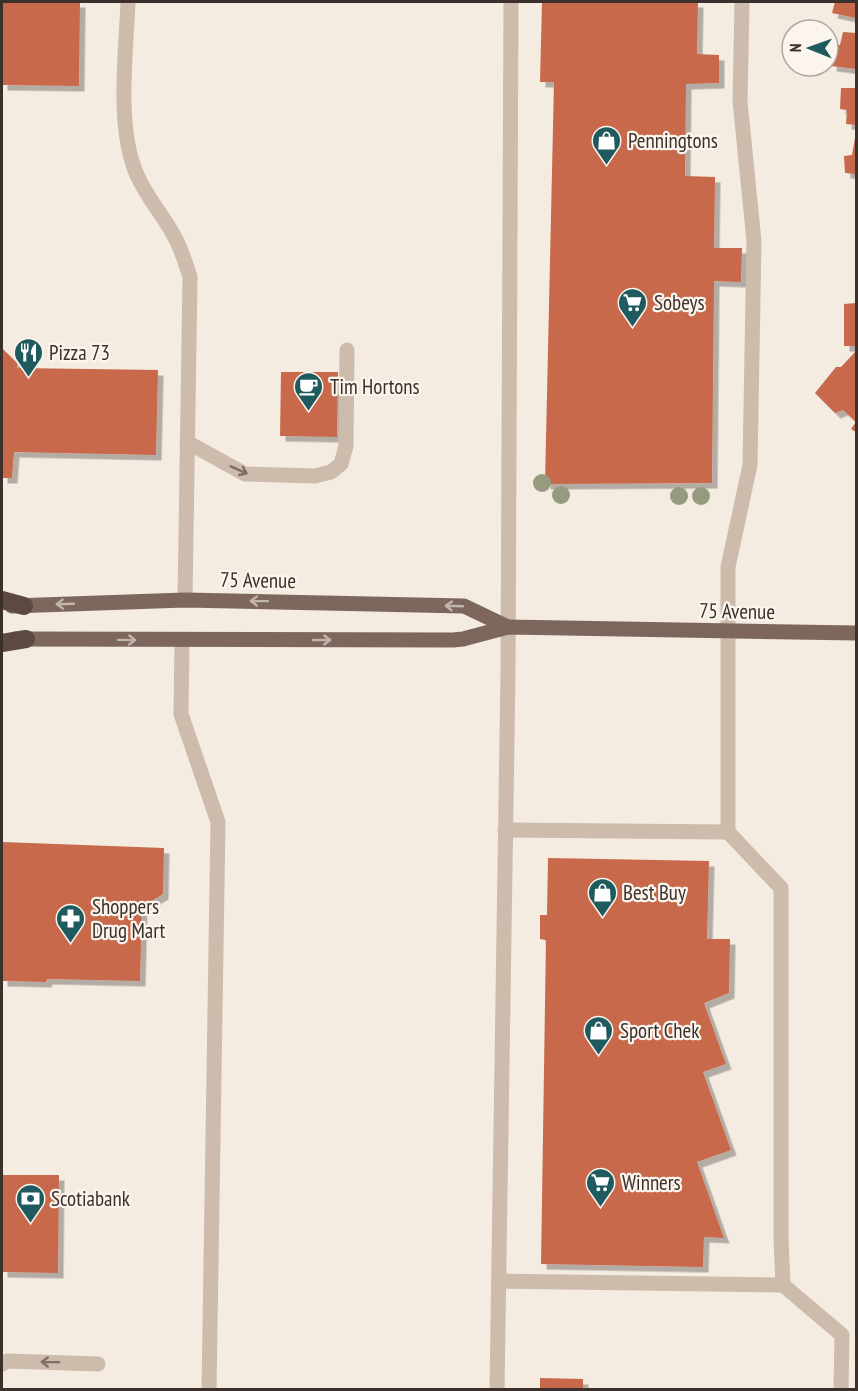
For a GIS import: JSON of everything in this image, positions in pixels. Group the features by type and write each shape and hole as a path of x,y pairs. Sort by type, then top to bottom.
{"highway":[{"path":"2,600 24,606"},
{"path":"2,641 26,639"}],"main road":[{"name":"75 Avenue","path":"2,606 185,600 464,606 508,627"},
{"name":"75 Avenue","path":"26,639 453,640 508,627 856,633"}],"lane":[{"path":"128,2 125,100 130,155 143,186 178,243 190,277 185,600"},
{"path":"497,1389 508,627 511,2"},
{"path":"742,2 740,101 754,241 750,465 728,567 728,832 781,888 783,1285"},
{"path":"187,442 245,474 315,476 331,472 341,464 346,446 347,350"},
{"path":"182,640 181,714 218,822 209,1389"},
{"path":"505,830 728,832"},
{"path":"499,1281 783,1285 842,1335 841,1389"},
{"path":"2,1364 7,1362 98,1364"}],"building":[{"path":"2,2 80,2 79,86 2,85"},
{"path":"542,2 698,2 697,54 719,55 719,83 686,84 685,176 715,177 714,248 742,248 741,282 714,281 712,483 545,484 554,82 540,82"},
{"path":"835,2 856,2 856,18 832,13"},
{"path":"843,32 856,33 856,69 840,67 840,45"},
{"path":"841,88 856,88 856,125 846,124 847,110 840,109"},
{"path":"855,138 856,174 845,173 844,156 852,155"},
{"path":"856,303 856,346 844,346 844,304"},
{"path":"2,348 17,363 17,368 158,370 156,455 14,452 12,478 2,478"},
{"path":"856,351 856,422 843,410 835,413 815,393 836,367 841,367"},
{"name":"Tim Hortons","path":"281,372 338,372 337,437 280,436"},
{"path":"856,422 856,432 851,429"},
{"name":"Shoppers Drug Mart","path":"2,842 164,848 163,894 142,907 140,981 47,979 46,982 2,981"},
{"path":"548,858 709,861 707,939 730,939 729,993 704,1003 726,1064 703,1072 731,1150 697,1162 724,1238 704,1237 703,1267 541,1264 546,940 540,939 540,915 547,915"},
{"name":"Scotiabank","path":"2,1175 59,1175 58,1273 2,1272"},
{"path":"540,1378 583,1379 583,1390 540,1390"}],"place":[{"name":"Penningtons","path":"607,166"},
{"name":"Sobeys","path":"633,328"},
{"name":"Pizza 73","path":"28,378"},
{"name":"Tim Hortons","path":"309,412"},
{"name":"Best Buy","path":"602,918"},
{"name":"Shoppers Drug Mart","path":"71,944"},
{"name":"Sport Chek","path":"599,1056"},
{"name":"Winners","path":"601,1208"},
{"name":"Scotiabank","path":"30,1224"}]}
